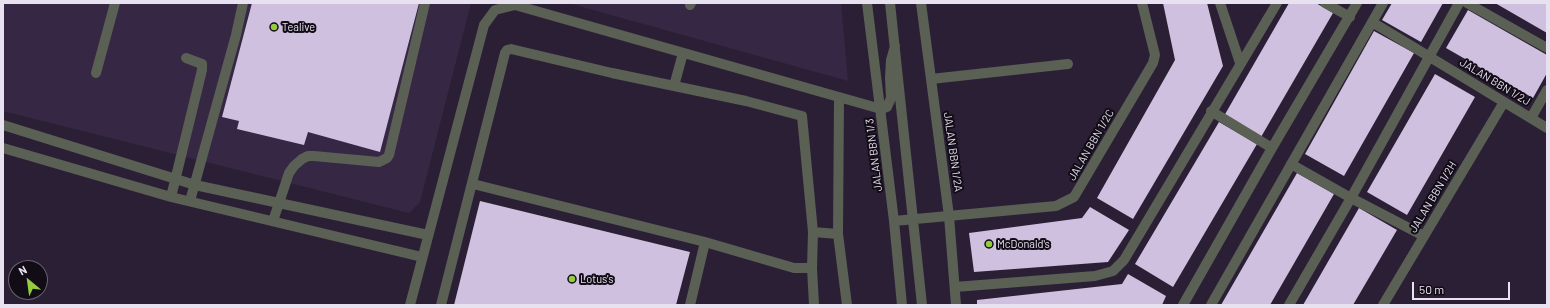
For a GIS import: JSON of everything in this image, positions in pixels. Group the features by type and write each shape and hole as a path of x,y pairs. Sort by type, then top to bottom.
{"street":[{"path":"96,73 115,3"},
{"path":"190,202 236,35 243,3"},
{"path":"273,222 289,173 294,166 308,156 337,157 379,162 387,158 399,116 425,3"},
{"name":"JALAN BBN 1/3","path":"867,3 894,221 902,305"},
{"path":"890,3 922,305"},
{"name":"JALAN BBN 1/2A","path":"921,3 949,216 956,305"},
{"name":"JALAN BBN 1/2C","path":"894,221 1056,206 1074,197 1153,63 1155,55 1142,3"},
{"path":"1220,3 1240,63"},
{"path":"955,287 1094,276 1113,272 1124,260 1276,3"},
{"path":"1325,3 1350,17"},
{"path":"1183,305 1272,148 1357,3"},
{"path":"1211,305 1383,3"},
{"path":"1289,305 1351,198 1459,3"},
{"path":"1467,3 1547,48"},
{"path":"410,305 484,25 496,10 515,5 839,99 881,109 887,107 891,98 891,60 895,46"},
{"name":"JALAN BBN 1/2J","path":"1372,22 1547,128"},
{"path":"441,305 473,184 491,108 507,50 511,49 746,101 802,116 812,232 814,305"},
{"path":"674,86 683,54"},
{"path":"171,197 202,70 202,64 186,58"},
{"path":"931,79 1068,64"},
{"path":"1531,118 1547,90"},
{"path":"839,99 838,234 847,305"},
{"name":"JALAN BBN 1/2H","path":"1383,305 1504,102"},
{"path":"1211,111 1272,148"},
{"path":"3,125 195,185 428,235"},
{"path":"3,148 190,202 422,257"},
{"path":"1291,164 1351,198 1424,236"},
{"path":"473,184 705,242 794,268 812,268"},
{"path":"812,232 838,234"},
{"path":"690,305 705,242"}],"shaded area":[{"path":"3,3 471,3 420,202 409,213 3,111"},
{"path":"568,3 841,3 848,81"}],"building":[{"path":"252,3 419,3 380,152 308,132 304,145 237,129 239,121 222,117"},
{"path":"1163,3 1207,3 1223,66 1133,219 1097,198 1175,60"},
{"path":"1289,3 1316,3 1333,13 1261,137 1224,116"},
{"path":"1392,3 1443,3 1421,42 1382,20"},
{"path":"1495,3 1547,3 1547,33"},
{"path":"1468,10 1547,55 1547,73 1533,98 1446,48"},
{"path":"1374,31 1414,53 1344,176 1305,154"},
{"path":"1435,74 1475,97 1407,215 1367,192"},
{"path":"1219,122 1257,144 1173,287 1135,264"},
{"path":"1297,173 1334,194 1270,305 1221,305"},
{"name":"Lotus's","path":"480,201 690,252 676,305 454,305"},
{"path":"1090,207 1129,230 1108,262 974,272 969,233 1082,218"},
{"path":"1359,208 1397,230 1353,305 1303,305"},
{"path":"1128,274 1166,296 1162,305 977,305 977,300 1122,284"}],"place":[{"name":"Tealive","path":"274,27"},
{"name":"McDonald's","path":"989,244"},
{"name":"Lotus's","path":"572,279"}]}
